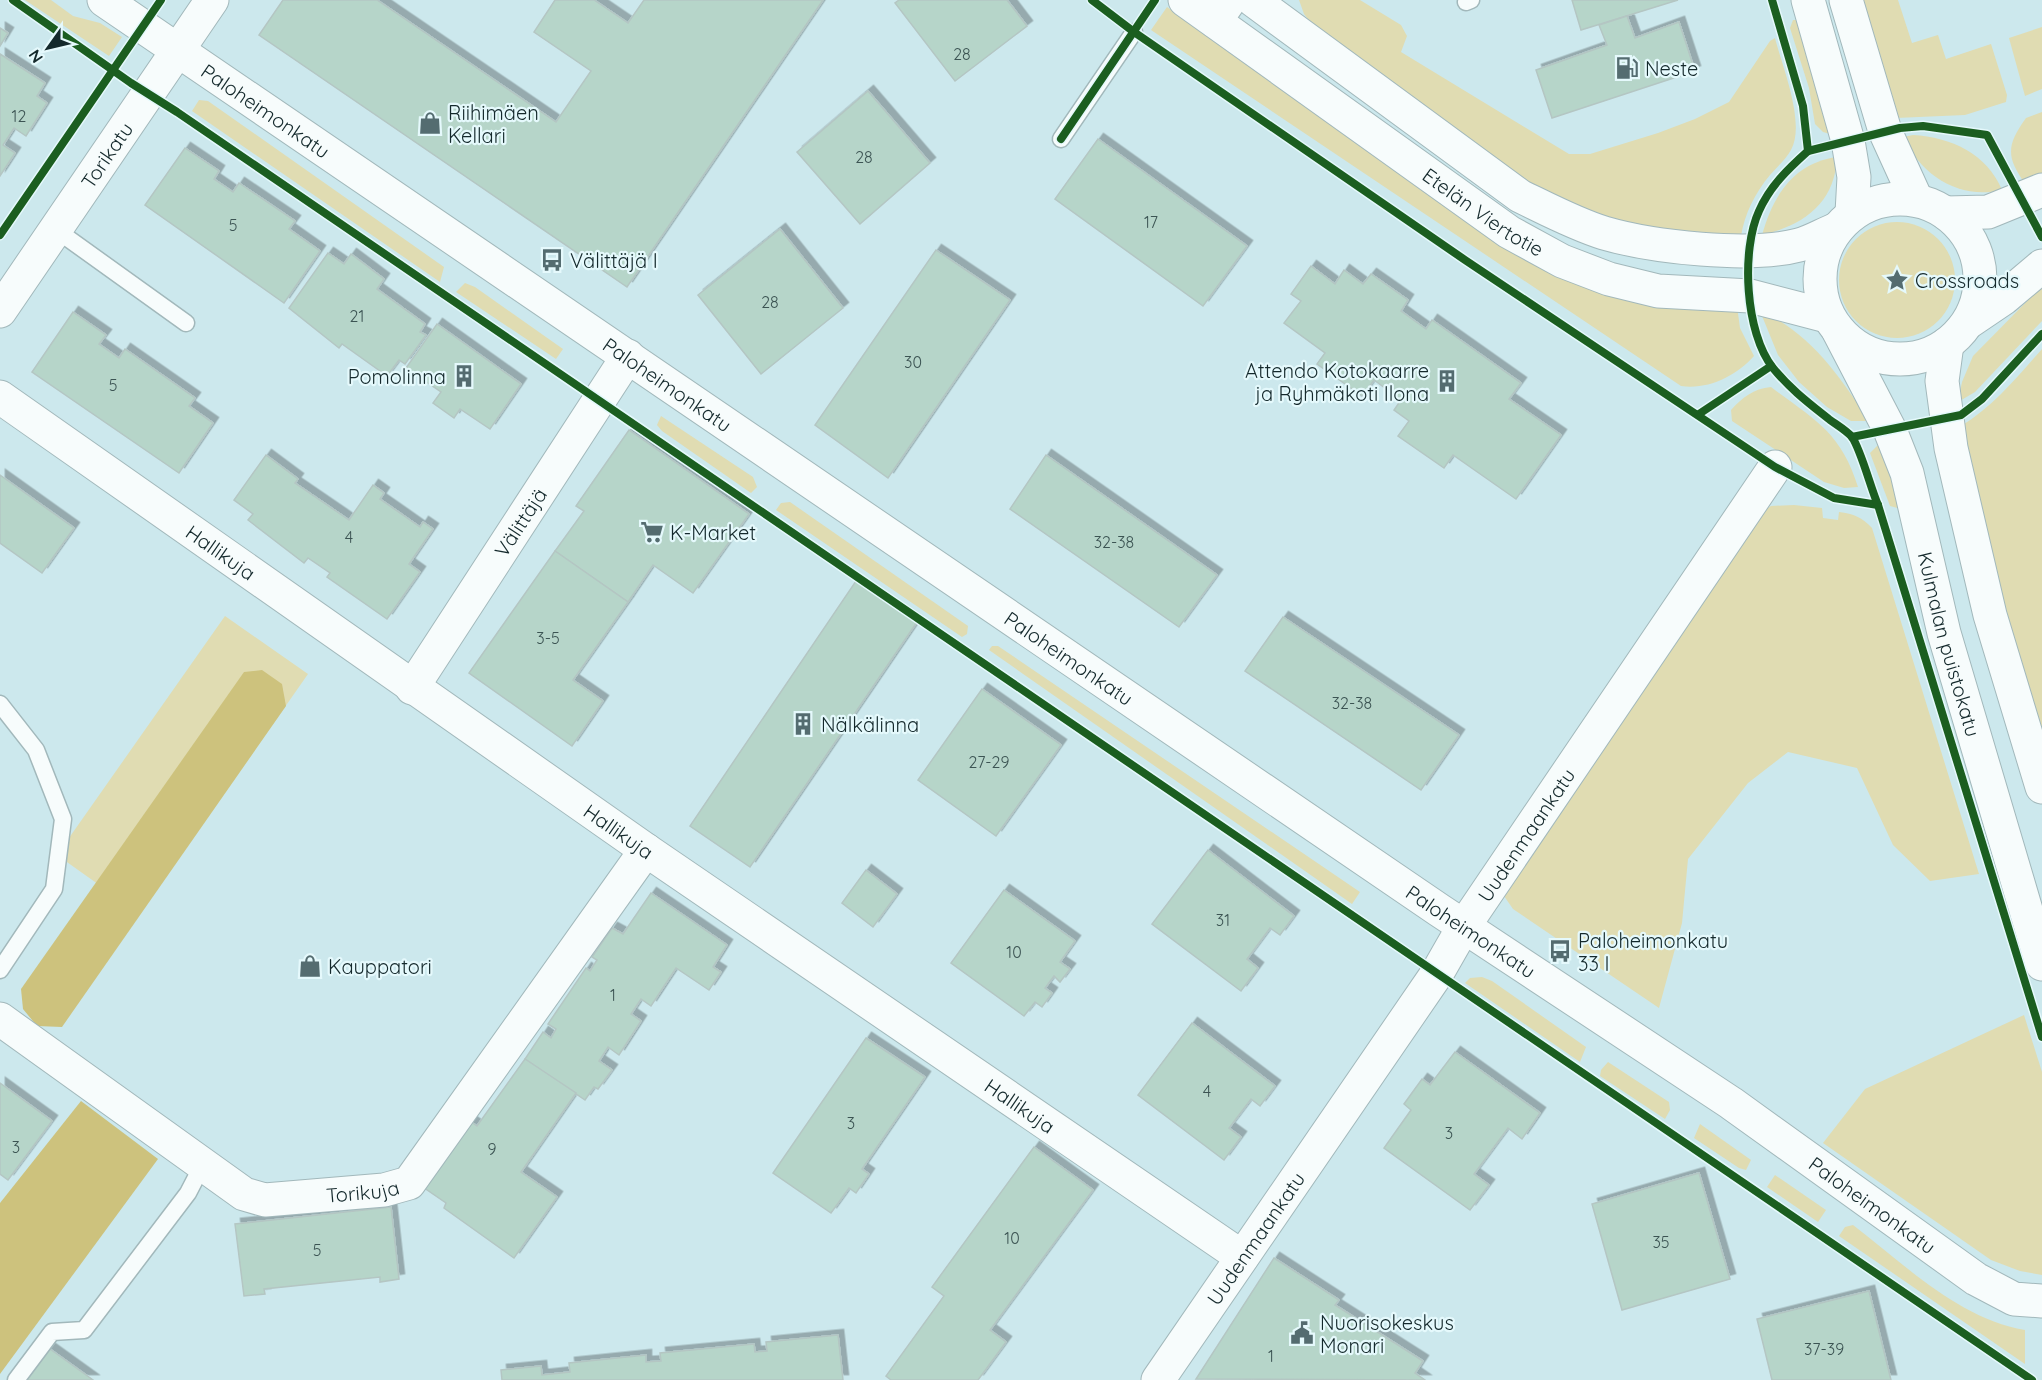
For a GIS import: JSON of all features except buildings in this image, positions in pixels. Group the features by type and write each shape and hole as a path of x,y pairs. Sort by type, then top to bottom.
{"street":[{"name":"Paloheimonkatu","path":"104,0 1464,926 1731,1103 1976,1279 2014,1299 2042,1300"},
{"name":"Torikatu","path":"0,311 212,0"},
{"name":"Etelän Viertotie","path":"1185,0 1222,10 1509,232 1562,261 1609,279 1658,291 1750,296 1833,324"},
{"name":"Etelän Viertotie","path":"1254,0 1520,196 1604,233 1648,243 1750,251 1798,245 1844,221"},
{"path":"1808,0 1848,141 1854,177 1844,221 1825,250 1820,271 1819,293 1833,324 1854,346 1888,357 1911,357 1933,351 1947,344 1970,321 2004,298 2042,266"},
{"path":"1846,0 1885,131 1916,200"},
{"path":"1946,213 1988,212 2042,190"},
{"path":"1844,221 1878,202 1916,200 1927,202 1946,213 1964,229 1974,249 1980,270 1979,293 1970,321"},
{"name":"Kulmalan puistokatu","path":"1833,324 1890,430 1907,473 1944,633 2042,964"},
{"path":"1947,344 1942,381 1951,448 1990,615 2042,787"},
{"name":"Välittäjä","path":"412,688 628,356"},
{"name":"Hallikuja","path":"0,397 412,688 1242,1257"},
{"name":"Uudenmaankatu","path":"1158,1380 1436,975 1464,926 1775,467"},
{"name":"Torikuja","path":"0,1019 244,1194 265,1200 384,1190 409,1183 646,850"}],"lane":[{"path":"1061,139 1134,32"},
{"path":"55,229 186,323"},
{"path":"0,704 36,750 63,819 54,889 0,970"},
{"path":"16,1380 52,1332 84,1330 188,1193 203,1164"}],"shaded area":[{"path":"25,0 51,0 73,16 100,23 122,37 109,56"},
{"path":"1299,0 1360,0 1401,25 1407,36 1401,52 1569,154 1590,154 1658,133 1695,119 1729,102 1770,41 1775,38 1791,94 1796,125 1795,139 1789,153 1755,196 1745,219 1741,236 1609,223 1529,186 1318,32 1304,14"},
{"path":"1861,0 1898,0 1912,43 1938,35 1946,59 1991,44 2007,95 2006,102 1965,115 1896,118"},
{"path":"1167,7 1508,244 1737,306 1740,328 1754,356 1739,370 1721,380 1701,386 1681,386 1151,30"},
{"path":"1793,20 1798,20 1830,134 1823,132 1815,124 1809,88 1790,28"},
{"path":"2042,27 2042,89 2025,96 2009,38"},
{"path":"199,100 208,101 444,267 440,282 192,111"},
{"path":"2042,112 2042,177 2026,185 2012,159 2012,144 2026,118"},
{"path":"1913,135 1941,139 1966,150 1987,166 2002,190 1986,192 1957,188 1931,174 1920,163 1903,137"},
{"path":"1837,157 1830,187 1814,210 1791,225 1762,235 1772,207 1787,184 1808,166"},
{"path":"1897,222 1919,226 1938,239 1951,258 1955,280 1951,302 1938,321 1919,334 1897,338 1875,334 1856,321 1843,302 1839,280 1843,258 1856,239 1875,226"},
{"path":"465,283 475,287 563,349 556,359 456,292"},
{"path":"2042,286 2042,321 1975,392 1958,402 1962,382 1973,356"},
{"path":"1760,311 1778,320 1809,343 1835,372 1869,421 1851,421 1827,407 1799,382 1778,355"},
{"path":"2042,349 2042,738 2009,629 1961,426 1995,400"},
{"path":"1771,387 1813,419 1835,440 1851,468 1858,487 1844,488 1824,482 1732,421 1731,410 1740,401 1749,394"},
{"path":"661,416 753,477 757,487 751,493 662,431 657,425"},
{"path":"1880,443 1889,464 1901,509 1890,506 1870,453"},
{"path":"790,502 968,626 967,634 962,637 776,510 781,503"},
{"path":"1794,505 1822,508 1823,518 1838,520 1839,512 1853,515 1865,521 1872,528 1979,874 1930,881 1893,845 1857,768 1788,752 1748,783 1688,859 1682,923 1659,1008 1513,909 1504,896 1759,514 1771,506"},
{"path":"225,616 308,674 140,914 57,855"},
{"path":"992,646 998,646 1360,892 1352,904 989,650"},
{"path":"262,670 282,684 286,706 62,1027 37,1026 23,1009 21,989 244,672"},
{"path":"1482,977 1492,981 1586,1047 1580,1062 1465,983 1470,978"},
{"path":"2024,1015 2042,1072 2042,1275 2020,1271 1991,1260 1823,1143 1865,1089"},
{"path":"1608,1062 1669,1102 1670,1110 1665,1119 1600,1076 1601,1070"},
{"path":"81,1101 158,1159 0,1374 0,1203"},
{"path":"1700,1124 1751,1160 1746,1170 1739,1168 1694,1138"},
{"path":"1775,1175 1826,1210 1818,1222 1767,1187"},
{"path":"1853,1225 1933,1288 1955,1302 2001,1324 2025,1330 2025,1364 1839,1236 1845,1227"}],"cycle path":[{"path":"13,0 131,83 177,112 2032,1380"},
{"path":"0,235 161,0"},
{"path":"1092,0 1134,32 1465,260 1775,467 1834,498 1878,505"},
{"path":"1061,139 1155,0"},
{"path":"1772,0 1803,106 1808,151 1774,186 1763,202 1753,228 1748,269 1756,334 1764,353 1780,376 1808,402 1850,435 1859,451 1878,505 2042,1037"},
{"path":"1808,151 1900,128 1923,126 1987,135 2042,237"},
{"path":"1852,437 1961,415 1982,399 2042,334"},
{"path":"1699,414 1771,366"}],"place":[{"name":"Neste","path":"1627,68"},
{"name":"Riihimäen Kellari","path":"430,123"},
{"name":"Välittäjä I","path":"552,260"},
{"name":"Crossroads","path":"1897,280"},
{"name":"Pomolinna","path":"464,376"},
{"name":"Attendo Kotokaarre ja Ryhmäkoti Ilona","path":"1447,381"},
{"name":"K-Market","path":"652,532"},
{"name":"Nälkälinna","path":"803,724"},
{"name":"Paloheimonkatu 33 I","path":"1560,951"},
{"name":"Kauppatori","path":"310,966"},
{"name":"Nuorisokeskus Monari","path":"1302,1333"}]}
